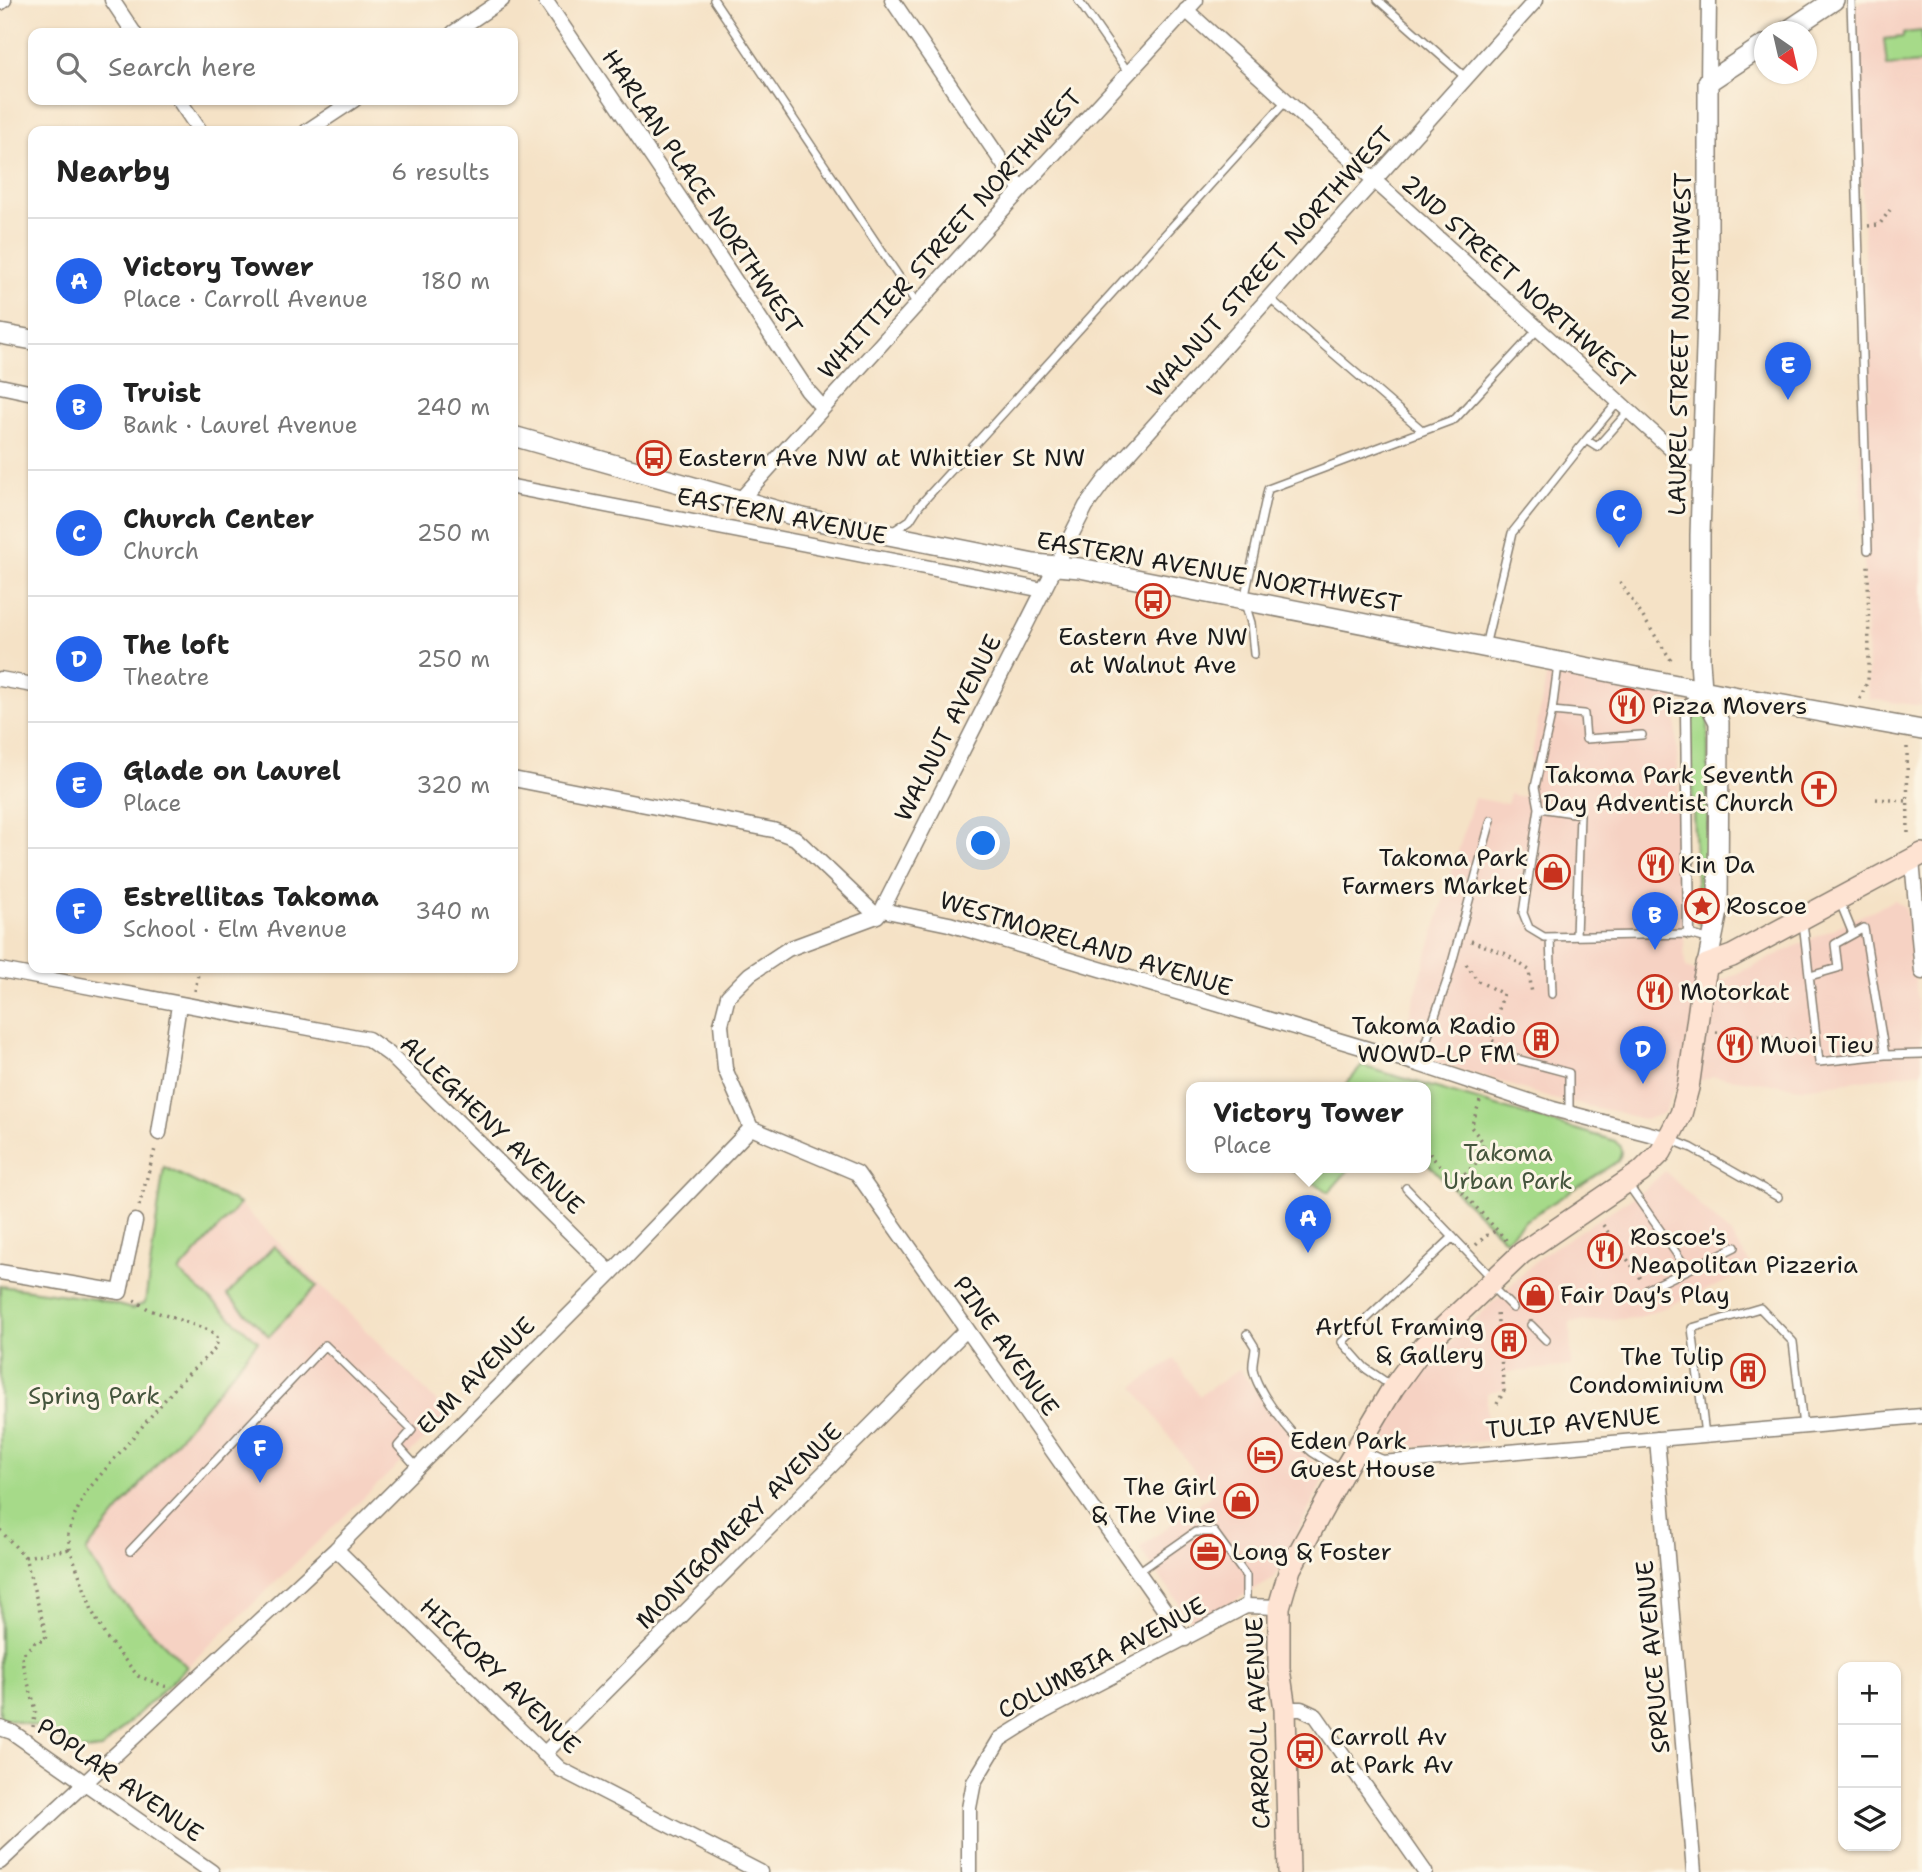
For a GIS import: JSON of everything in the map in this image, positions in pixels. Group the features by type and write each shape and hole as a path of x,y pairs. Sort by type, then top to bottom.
{"main road":[{"path":"1707,965 1732,956 1917,857"},
{"name":"CARROLL AVENUE","path":"1289,1872 1285,1709 1279,1669 1279,1607 1290,1569 1355,1451 1394,1388 1423,1348 1544,1237 1651,1163 1669,1139 1681,1114 1688,1087 1707,965"}],"street":[{"path":"112,0 131,28"},
{"path":"460,28 502,0"},
{"name":"HARLAN PLACE NORTHWEST","path":"545,0 705,234 807,390 822,408"},
{"path":"892,0 1021,190"},
{"name":"WALNUT STREET NORTHWEST","path":"1055,566 1086,506 1099,488 1536,0"},
{"name":"LAUREL STREET NORTHWEST","path":"1702,689 1700,563 1708,284 1709,0"},
{"path":"1802,21 1834,0"},
{"name":"WHITTIER STREET NORTHWEST","path":"740,500 1191,5"},
{"name":"2ND STREET NORTHWEST","path":"1191,5 1286,101 1623,406 1677,453 1703,461"},
{"path":"1708,82 1754,53"},
{"path":"182,105 197,126"},
{"path":"315,126 346,105"},
{"path":"0,334 28,339"},
{"path":"0,386 28,392"},
{"name":"EASTERN AVENUE NORTHWEST","path":"518,437 803,518 1034,564 1080,568 1922,730"},
{"name":"EASTERN AVENUE","path":"518,488 1042,590"},
{"name":"WALNUT AVENUE","path":"879,913 1055,566"},
{"path":"0,679 28,684"},
{"path":"1689,934 1686,715 1688,705 1702,689 1719,722 1718,911 1707,965"},
{"path":"518,780 773,830 795,838 879,913 788,950 750,974 728,996 721,1024 725,1069 751,1128"},
{"path":"1917,857 1922,972"},
{"name":"WESTMORELAND AVENUE","path":"879,913 948,925 1418,1064 1569,1112 1669,1139"},
{"name":"ALLEGHENY AVENUE","path":"0,970 368,1039 389,1054 611,1273"},
{"path":"159,1133 186,1006"},
{"name":"ELM AVENUE","path":"0,1862 337,1549 751,1128"},
{"name":"PINE AVENUE","path":"751,1128 857,1173 1185,1639"},
{"path":"0,1272 120,1292 135,1221"},
{"name":"MONTGOMERY AVENUE","path":"544,1754 967,1329"},
{"name":"TULIP AVENUE","path":"1355,1451 1382,1462 1922,1416"},
{"name":"SPRUCE AVENUE","path":"1657,1439 1695,1872"},
{"name":"HICKORY AVENUE","path":"337,1549 561,1769 760,1872"},
{"name":"COLUMBIA AVENUE","path":"969,1872 969,1808 974,1782 1000,1740 1043,1712 1246,1606 1279,1607"},
{"path":"1285,1709 1301,1709 1315,1716 1425,1872"},
{"name":"POPLAR AVENUE","path":"0,1728 12,1732 212,1872"}],"lane":[{"path":"714,0 917,304"},
{"path":"1078,0 1129,73"},
{"path":"1378,0 1465,77"},
{"path":"1851,0 1868,550"},
{"path":"887,535 910,520 1286,101"},
{"path":"1268,297 1423,431"},
{"path":"1254,654 1251,623 1244,600 1268,489 1455,419 1538,329"},
{"path":"1485,646 1511,533 1586,439 1623,406"},
{"path":"1586,439 1597,447 1623,406"},
{"path":"1559,661 1552,711 1535,787 1539,808 1523,913 1529,928 1544,937 1689,934 1714,940"},
{"path":"1552,711 1584,714 1586,739 1642,735"},
{"path":"1539,808 1580,814 1576,936"},
{"path":"1418,1064 1456,951 1491,820"},
{"path":"1839,898 1853,934"},
{"path":"1802,918 1819,1062 1922,1054"},
{"path":"1810,976 1838,968 1835,944 1864,929 1885,1055"},
{"path":"1550,937 1552,994"},
{"path":"1501,1055 1569,1073 1569,1112"},
{"path":"1669,1139 1692,1148 1778,1196"},
{"path":"1626,1182 1688,1270"},
{"path":"1406,1188 1453,1237 1513,1308"},
{"path":"1394,1388 1364,1368 1342,1342 1453,1237"},
{"path":"1648,1289 1735,1247"},
{"path":"1705,1435 1692,1328 1760,1308 1793,1342 1803,1426"},
{"path":"1531,1325 1546,1340"},
{"path":"1247,1334 1255,1347 1252,1366 1257,1382 1271,1405 1297,1438 1311,1451 1343,1472"},
{"path":"130,1551 325,1345 412,1430 398,1446 417,1467"},
{"path":"1138,1572 1195,1532 1214,1532 1246,1576 1246,1606"}],"path":[{"path":"1858,227 1880,225 1890,210"},
{"path":"1860,697 1868,680 1870,664 1868,550"},
{"path":"1620,582 1673,663"},
{"path":"1906,747 1908,836"},
{"path":"1876,799 1906,801"},
{"path":"1460,936 1504,953 1529,970 1532,995"},
{"path":"1456,951 1478,981 1503,994 1491,1040"},
{"path":"186,1006 197,973"},
{"path":"1696,1029 1817,1043"},
{"path":"1454,1183 1476,1164 1484,1143 1471,1127 1482,1096"},
{"path":"135,1221 159,1133"},
{"path":"1431,1155 1507,1241"},
{"path":"1603,1225 1648,1289"},
{"path":"1474,1248 1497,1230"},
{"path":"120,1292 150,1310 209,1330 218,1340 215,1349 180,1381 86,1492 68,1534 70,1549 93,1613 106,1637 138,1675 169,1688 178,1696"},
{"path":"1497,1309 1504,1391 1497,1404"},
{"path":"0,1530 25,1557 46,1636 44,1641 36,1641 22,1655 36,1710 33,1728 25,1741"},
{"path":"25,1557 70,1549"}],"shaded area":[{"path":"1863,0 1922,0 1922,706 1869,699 1859,429 1860,398 1870,398 1855,5"},
{"path":"1547,673 1675,693 1685,968 1723,980 1895,900 1905,908 1910,931 1922,1072 1802,1088 1713,1076 1674,1091 1664,1113 1645,1120 1553,1099 1398,1052 1474,798 1507,804 1510,794 1524,797"},
{"path":"1665,1171 1731,1235 1754,1270 1639,1318 1570,1322 1571,1366 1505,1373 1506,1389 1487,1393 1487,1441 1393,1450 1386,1440 1386,1426 1422,1370 1541,1256 1645,1189"},
{"path":"240,1204 450,1415 187,1667 110,1589 86,1551 258,1341 179,1272"},
{"path":"1174,1359 1199,1396 1239,1369 1325,1477 1274,1579 1193,1623 1139,1548 1211,1495 1134,1387"}],"green space":[{"path":"1922,31 1922,63 1887,66 1884,39"},
{"path":"1701,707 1708,712 1708,921 1702,926 1698,922 1689,721 1692,710"},
{"name":"Takoma Urban Park","path":"1362,1066 1416,1082 1348,1082"},
{"name":"Takoma Urban Park","path":"1431,1086 1615,1141 1620,1148 1618,1161 1526,1220 1505,1240 1431,1167"},
{"name":"Spring Park","path":"164,1167 240,1204 179,1272 258,1341 86,1551 110,1589 187,1667 101,1749 78,1751 35,1726 0,1717 0,1286 95,1299 132,1309 145,1303"},
{"path":"1297,1173 1346,1173 1329,1192"},
{"path":"274,1246 317,1286 269,1336 227,1295"}],"place":[{"name":"Glade on Laurel","path":"1788,400"},
{"name":"Eastern Ave NW at Whittier St NW","path":"654,458"},
{"name":"Church Center","path":"1619,548"},
{"name":"Eastern Ave NW at Walnut Ave","path":"1153,601"},
{"name":"Pizza Movers","path":"1627,706"},
{"name":"Takoma Park Seventh Day Adventist Church","path":"1819,789"},
{"name":"Kin Da","path":"1656,865"},
{"name":"Takoma Park Farmers Market","path":"1553,872"},
{"name":"Roscoe","path":"1702,906"},
{"name":"Truist","path":"1655,950"},
{"name":"Motorkat","path":"1655,992"},
{"name":"Takoma Radio WOWD-LP FM","path":"1541,1040"},
{"name":"Muoi Tieu","path":"1735,1045"},
{"name":"The loft","path":"1643,1084"},
{"name":"Roscoe's Neapolitan Pizzeria","path":"1605,1251"},
{"name":"Victory Tower","path":"1308,1253"},
{"name":"Fair Day's Play","path":"1536,1295"},
{"name":"Artful Framing & Gallery","path":"1509,1341"},
{"name":"The Tulip Condominium","path":"1748,1371"},
{"name":"Eden Park Guest House","path":"1265,1455"},
{"name":"Estrellitas Takoma","path":"260,1483"},
{"name":"The Girl & The Vine","path":"1241,1501"},
{"name":"Long & Foster","path":"1208,1552"},
{"name":"Carroll Av at Park Av","path":"1305,1751"}]}
